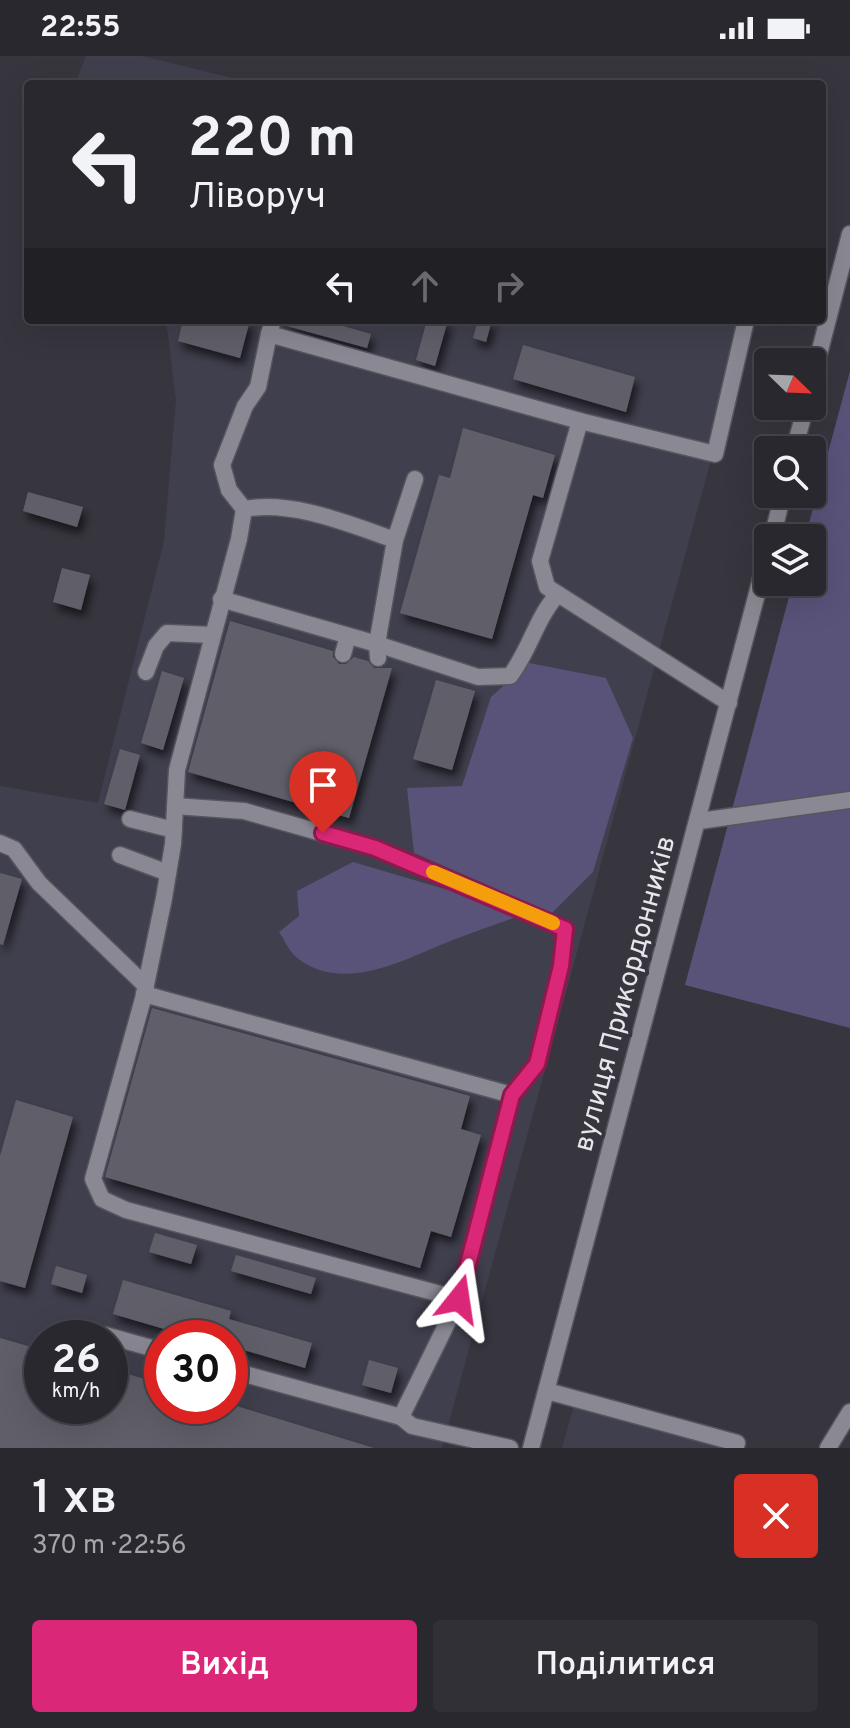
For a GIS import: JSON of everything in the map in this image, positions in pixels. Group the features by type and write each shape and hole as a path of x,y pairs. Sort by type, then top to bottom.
{"street":[{"path":"821,348 850,234"},
{"path":"244,509 229,490 222,465 245,406 258,387 271,327 580,421 715,454 745,324"},
{"path":"580,421 540,561 547,587 729,703"},
{"path":"377,651 395,540 415,479"},
{"path":"244,509 267,505 345,523 395,540"},
{"path":"244,509 177,770 168,873 145,990 93,1179 102,1199 126,1210 388,1272 459,1299"},
{"path":"221,599 294,628 348,636 377,651 478,677 510,676 524,657 539,619 558,594"},
{"name":"вулиця Прикордонників","path":"531,1448 757,596"},
{"path":"146,672 156,646 167,633 212,635"},
{"path":"343,654 348,636"},
{"path":"699,821 850,800"},
{"path":"175,806 244,811 375,848 565,929 561,966 537,1064 512,1095 459,1299 401,1417"},
{"path":"130,819 174,830"},
{"path":"0,843 14,849 39,883 145,990 512,1095"},
{"path":"120,855 168,873"},
{"path":"248,1375 401,1417 412,1426 510,1448"},
{"path":"547,1391 736,1446 754,1448"},
{"path":"828,1448 850,1412"}],"shaded area":[{"path":"86,56 142,56 241,80 77,80"},
{"path":"166,324 748,324 442,1448 0,1448 0,786 98,803 164,541 176,400"},
{"path":"850,371 850,1028 685,985 789,596 826,596 826,524 809,524 813,508 826,508 826,460"},
{"path":"529,663 606,678 633,738 593,872 552,913 414,853 407,788 462,786 491,697"},
{"path":"353,862 526,913 386,967 349,974 330,973 296,957 279,932 299,916 297,891"},
{"path":"574,1405 724,1446 724,1448 562,1448"}],"building":[{"path":"182,324 249,324 240,358 178,341"},
{"path":"336,324 371,334 367,348 283,325"},
{"path":"426,324 447,324 435,366 416,360"},
{"path":"477,324 491,324 486,342 473,338"},
{"path":"523,345 635,377 626,412 513,379"},
{"path":"463,428 555,455 543,498 533,495 492,639 400,613 439,475 450,478"},
{"path":"28,492 83,507 77,527 23,511"},
{"path":"62,568 90,575 81,610 53,602"},
{"path":"230,621 333,651 333,657 339,664 346,664 354,657 368,661 374,668 392,668 349,818 188,772"},
{"path":"162,671 184,678 163,750 141,743"},
{"path":"436,680 475,691 452,770 413,759"},
{"path":"120,749 140,755 125,810 104,804"},
{"path":"0,873 22,879 3,945 0,944"},
{"path":"152,1008 470,1096 461,1129 481,1135 451,1237 431,1231 420,1268 105,1177"},
{"path":"16,1100 73,1117 25,1288 0,1281 0,1156"},
{"path":"155,1233 197,1245 191,1264 149,1252"},
{"path":"236,1255 316,1278 311,1294 231,1271"},
{"path":"56,1266 87,1275 82,1293 51,1284"},
{"path":"123,1280 231,1311 229,1319 232,1320 144,1320 144,1323 113,1314"},
{"path":"248,1324 312,1343 305,1368 248,1351"},
{"path":"0,1338 24,1345 24,1424 128,1424 128,1374 144,1379 144,1424 248,1424 248,1410 374,1448 0,1448"},
{"path":"369,1360 398,1368 391,1393 362,1385"}],"slow traffic":[{"path":"433,872 553,923"}],"route":[{"path":"323,833 375,848 565,929 561,966 537,1064 512,1095 459,1299"}]}
